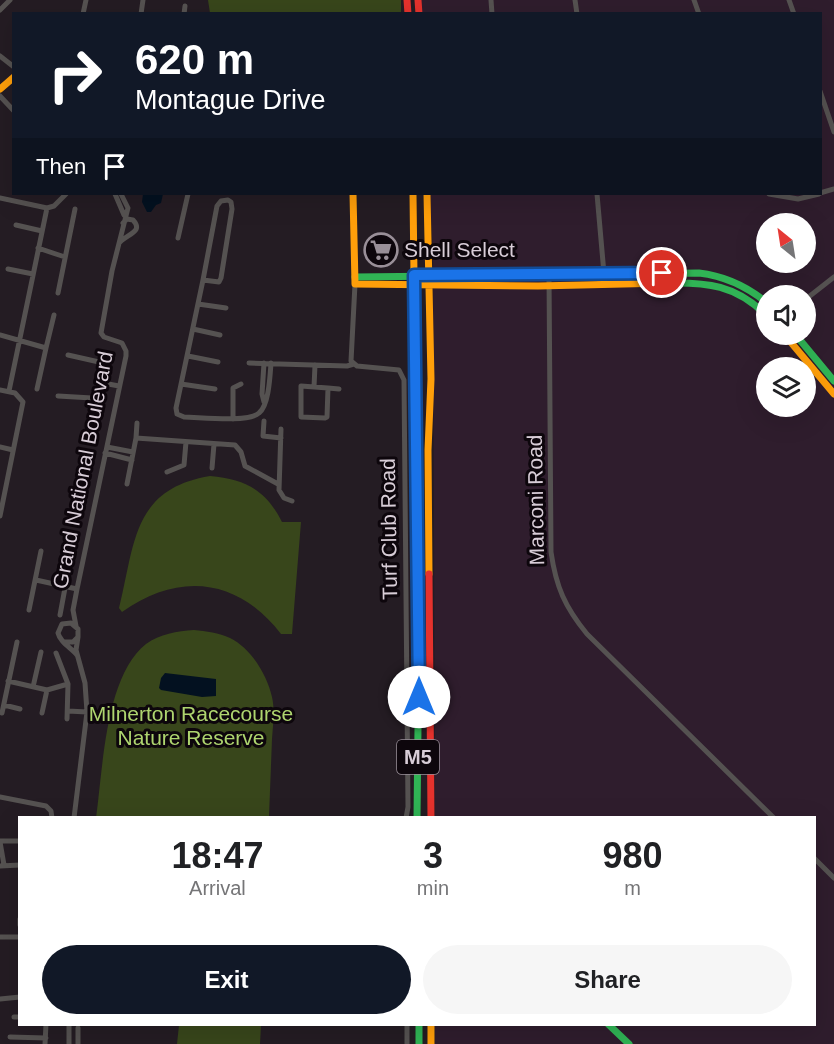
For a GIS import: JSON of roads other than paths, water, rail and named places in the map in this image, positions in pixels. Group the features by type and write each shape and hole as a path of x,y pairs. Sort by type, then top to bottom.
{"main road":[{"path":"0,89 12,79"},
{"path":"353,195 355,280"},
{"name":"M5","path":"413,195 419,637 417,816"},
{"name":"M5","path":"427,195 431,379 428,450 431,816"},
{"path":"355,280 414,275 692,272 713,274 738,283 756,295"},
{"path":"355,280 414,285 706,283 735,292 756,305"},
{"path":"793,345 834,394"},
{"path":"804,345 834,381"},
{"path":"419,1026 419,1044"},
{"path":"431,1026 431,1044"},
{"path":"610,1026 629,1044"}],"street":[{"path":"0,10 10,0"},
{"path":"184,12 185,6"},
{"path":"0,56 12,65"},
{"path":"0,96 12,109"},
{"path":"822,98 834,132"},
{"path":"0,198 47,208 54,206 65,195"},
{"path":"116,195 123,210 124,220"},
{"path":"122,195 127,205 124,220"},
{"path":"178,238 188,195"},
{"path":"597,195 605,285"},
{"path":"775,195 798,199 813,195"},
{"path":"203,280 219,282 221,278 232,209 228,200 221,201 217,206 176,408 177,414 184,417 233,419 257,415 261,412 264,402 262,394 267,363"},
{"path":"9,391 47,208"},
{"path":"58,293 75,209"},
{"name":"Grand National Boulevard","path":"76,626 73,610 126,351 122,343 104,337 101,333 119,244 124,220 133,220 136,223 136,229 119,244"},
{"path":"16,225 42,231"},
{"path":"38,248 65,257"},
{"path":"8,269 33,274"},
{"name":"Marconi Road","path":"549,274 551,552 558,587 573,616 587,634 772,816"},
{"path":"816,291 834,277"},
{"path":"354,364 351,358 355,280"},
{"path":"198,303 226,308"},
{"path":"37,389 54,315"},
{"path":"193,329 220,334"},
{"path":"0,335 46,348"},
{"path":"58,396 92,398 99,381 101,367 99,362 68,355"},
{"path":"188,356 218,362"},
{"name":"Turf Club Road","path":"249,363 347,366 354,364 396,369 404,377 406,816"},
{"path":"314,387 315,365"},
{"path":"103,384 119,386"},
{"path":"181,384 215,389"},
{"path":"233,419 233,388 241,384"},
{"path":"292,386 339,389"},
{"path":"301,386 300,415 305,418 327,417 328,388"},
{"path":"0,390 17,394 22,402 0,516"},
{"path":"264,421 263,436 281,438"},
{"path":"127,484 137,423"},
{"path":"281,429 278,484 280,494 292,501"},
{"path":"136,438 235,444 241,452 243,463 249,470 278,484"},
{"path":"167,472 184,465 186,442"},
{"path":"212,468 214,444"},
{"path":"0,447 13,450"},
{"path":"106,450 133,452"},
{"path":"106,450 132,460"},
{"path":"28,610 41,551"},
{"path":"60,615 70,561"},
{"path":"36,580 77,589"},
{"name":"Grand National Boulevard","path":"62,624 73,610"},
{"path":"74,816 87,711 85,683 78,657 76,626 69,622 62,624 58,633 60,639 78,657"},
{"path":"65,642 73,642 78,637"},
{"path":"2,713 17,642"},
{"path":"33,687 41,652"},
{"path":"56,653 68,684 67,718"},
{"path":"8,681 47,690 68,684"},
{"path":"42,713 47,690"},
{"path":"4,705 20,710"},
{"path":"68,710 87,711"},
{"path":"0,797 46,806 51,811 52,816"},
{"path":"18,841 0,842 2,866 18,865"},
{"path":"816,860 834,878"},
{"path":"0,937 18,937"},
{"path":"0,999 18,997"},
{"path":"69,1044 70,1026"},
{"path":"407,1026 407,1044"},
{"path":"78,1028 78,1044"},
{"path":"10,1037 46,1041"}],"water":[{"path":"143,195 163,195 161,203 156,205 151,212 147,212 142,202"},
{"path":"165,673 216,679 216,696 202,697 161,690 159,688 161,678"}],"place":[{"name":"Shell Select","path":"381,250"}],"park label":[{"name":"Milnerton Racecourse Nature Reserve","path":"191,726"}]}
